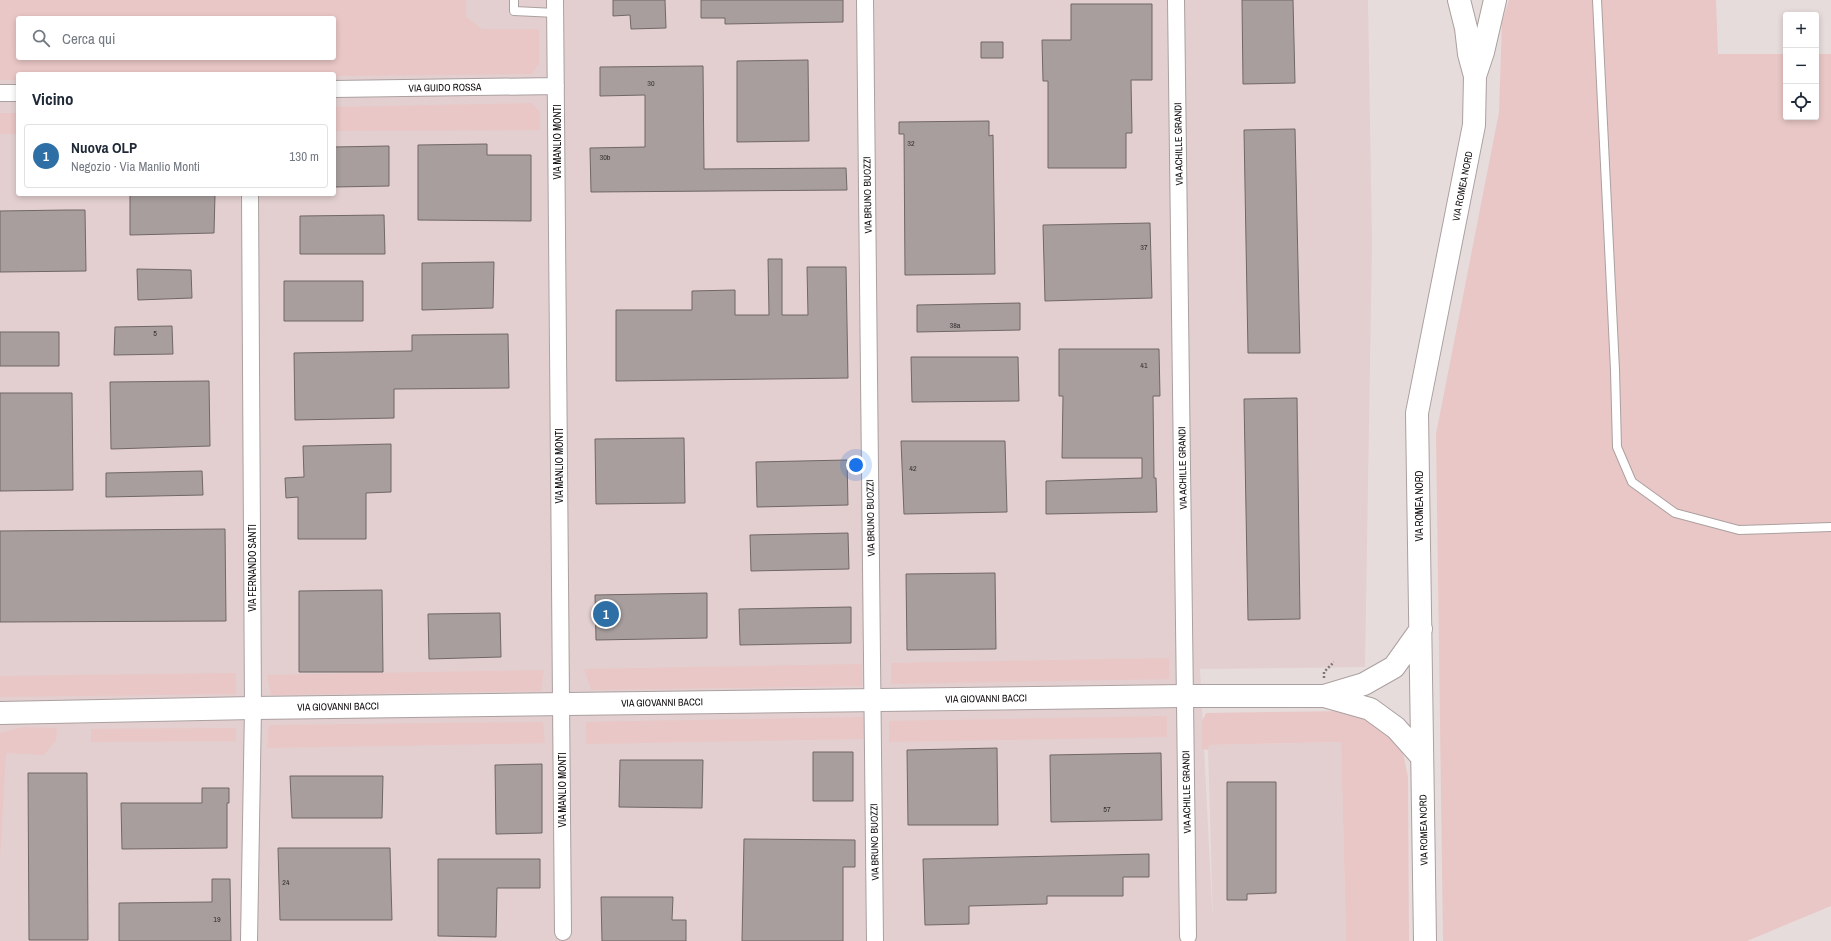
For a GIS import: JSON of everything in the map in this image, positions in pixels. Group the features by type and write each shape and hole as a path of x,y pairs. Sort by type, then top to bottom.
{"main road":[{"name":"VIA ROMEA NORD","path":"1425,941 1417,413 1474,125 1475,76 1469,54 1466,28 1459,0"},
{"name":"VIA ROMEA NORD","path":"1475,76 1483,52 1495,0"},
{"name":"VIA GIOVANNI BACCI","path":"1324,696 1364,684 1394,667 1421,629"},
{"name":"VIA GIOVANNI BACCI","path":"0,713 253,708 1184,696 1324,696 1370,709 1396,728 1422,757"}],"street":[{"name":"VIA BRUNO BUOZZI","path":"865,0 875,941"},
{"name":"VIA ACHILLE GRANDI","path":"1176,0 1188,936"},
{"name":"VIA MANLIO MONTI","path":"556,6 563,932"},
{"name":"VIA GUIDO ROSSA","path":"336,89 556,86"},
{"path":"0,93 16,93"},
{"name":"VIA FERNANDO SANTI","path":"249,941 253,708 250,196"}],"lane":[{"path":"514,0 514,11 556,6"},
{"path":"1597,0 1615,370 1617,446 1632,482 1675,513 1739,530 1831,527"}],"shaded area":[{"path":"0,0 1368,0 1372,243 1365,667 1200,669 1213,925 1208,745 1341,742 1346,941 0,941"},
{"path":"0,0 466,0 466,17 482,29 539,29 539,64 532,74 336,76 336,72 16,72 16,80 0,80"},
{"path":"1509,0 1716,0 1718,54 1783,54 1783,120 1819,120 1819,54 1831,54 1831,906 1747,941 1443,941 1436,434 1499,112 1502,22"},
{"path":"532,103 540,112 540,130 336,131 336,107"},
{"path":"0,113 16,113 16,134 0,134"},
{"path":"1169,658 1169,679 891,684 891,663"},
{"path":"862,664 862,686 591,690 584,669"},
{"path":"544,670 541,691 271,695 267,675"},
{"path":"236,673 236,694 0,697 0,676"},
{"path":"1345,711 1364,715 1395,740 1403,753 1408,777 1409,941 1346,941 1341,742 1209,745 1208,750 1202,749 1202,721 1206,713"},
{"path":"1167,716 1167,737 889,742 889,721"},
{"path":"864,717 864,739 586,744 586,722"},
{"path":"543,722 545,743 267,748 269,725"},
{"path":"24,727 57,728 56,740 44,755 6,753 0,859 0,733"},
{"path":"236,728 236,741 91,742 91,729"}],"building":[{"path":"613,0 665,0 666,28 631,29 630,15 613,16"},
{"path":"701,0 843,0 843,22 725,24 725,18 701,18"},
{"path":"1242,0 1293,0 1295,83 1243,84"},
{"path":"1071,4 1152,4 1152,80 1131,80 1132,133 1126,133 1126,168 1048,168 1048,81 1043,81 1042,40 1071,40"},
{"path":"981,42 1003,42 1003,58 981,58"},
{"path":"808,60 809,141 737,142 737,61"},
{"path":"703,66 704,169 846,168 847,190 591,192 590,148 645,147 645,95 600,96 600,67"},
{"path":"989,121 989,136 993,135 995,274 905,275 904,134 899,134 899,122"},
{"path":"1295,129 1300,353 1248,353 1244,130"},
{"path":"487,144 487,155 531,155 531,221 418,220 418,145"},
{"path":"389,146 389,186 336,187 336,147"},
{"path":"130,196 215,196 214,233 130,235"},
{"path":"85,210 86,271 0,272 0,211"},
{"path":"384,215 385,254 300,254 300,216"},
{"path":"1150,223 1152,298 1045,301 1043,225"},
{"path":"768,259 782,259 782,315 808,315 807,267 846,267 848,378 616,381 616,310 692,310 692,291 735,290 735,315 769,315"},
{"path":"494,262 493,308 422,310 422,263"},
{"path":"137,269 191,270 192,298 138,300"},
{"path":"284,281 363,281 363,321 284,321"},
{"path":"1020,303 1020,330 917,332 917,305"},
{"path":"172,326 173,354 114,355 115,327"},
{"path":"0,332 59,332 59,366 0,366"},
{"path":"508,334 509,388 394,389 394,418 295,420 294,353 412,351 412,335"},
{"path":"1059,349 1159,349 1160,396 1153,396 1154,478 1156,478 1157,512 1046,514 1046,481 1142,478 1142,458 1062,458 1063,396 1059,396"},
{"path":"911,357 1018,357 1019,401 912,402"},
{"path":"209,381 210,446 111,449 110,382"},
{"path":"0,393 72,393 73,490 0,491"},
{"path":"1297,398 1300,619 1248,620 1244,399"},
{"path":"684,438 685,503 596,504 595,439"},
{"path":"901,441 1005,441 1007,512 904,514"},
{"path":"391,444 391,492 366,493 366,539 298,539 298,497 286,498 285,478 304,477 303,446"},
{"path":"847,460 848,505 757,507 756,462"},
{"path":"202,471 203,495 106,497 106,473"},
{"path":"225,529 226,621 0,622 0,531"},
{"path":"848,533 849,569 751,571 750,535"},
{"path":"995,573 996,649 907,650 906,574"},
{"path":"382,590 383,672 299,672 299,591"},
{"path":"707,593 707,638 596,640 595,595"},
{"path":"851,607 851,643 740,645 739,609"},
{"path":"500,613 501,657 429,659 428,614"},
{"path":"997,748 998,825 908,825 907,750"},
{"path":"813,752 853,752 853,801 813,801"},
{"path":"1161,753 1162,820 1051,822 1050,755"},
{"path":"620,760 703,760 702,808 619,807"},
{"path":"542,764 542,833 496,834 495,765"},
{"path":"28,773 87,773 88,940 29,940"},
{"path":"290,776 383,776 382,818 292,818"},
{"path":"1227,782 1276,782 1276,893 1247,894 1247,900 1227,900"},
{"path":"202,788 229,788 229,803 227,803 227,848 122,849 121,803 202,803"},
{"path":"744,839 855,840 855,867 843,867 843,941 742,941"},
{"path":"278,848 390,848 392,920 280,920"},
{"path":"1149,854 1149,877 1123,877 1123,896 1047,896 1047,904 969,906 969,924 925,925 923,859"},
{"path":"438,859 540,859 540,888 497,888 496,937 438,936"},
{"path":"212,879 230,879 231,941 119,941 119,903 212,902"},
{"path":"601,897 673,897 672,920 686,920 686,941 602,941"}],"place":[{"name":"Nuova OLP","path":"606,614"}]}
